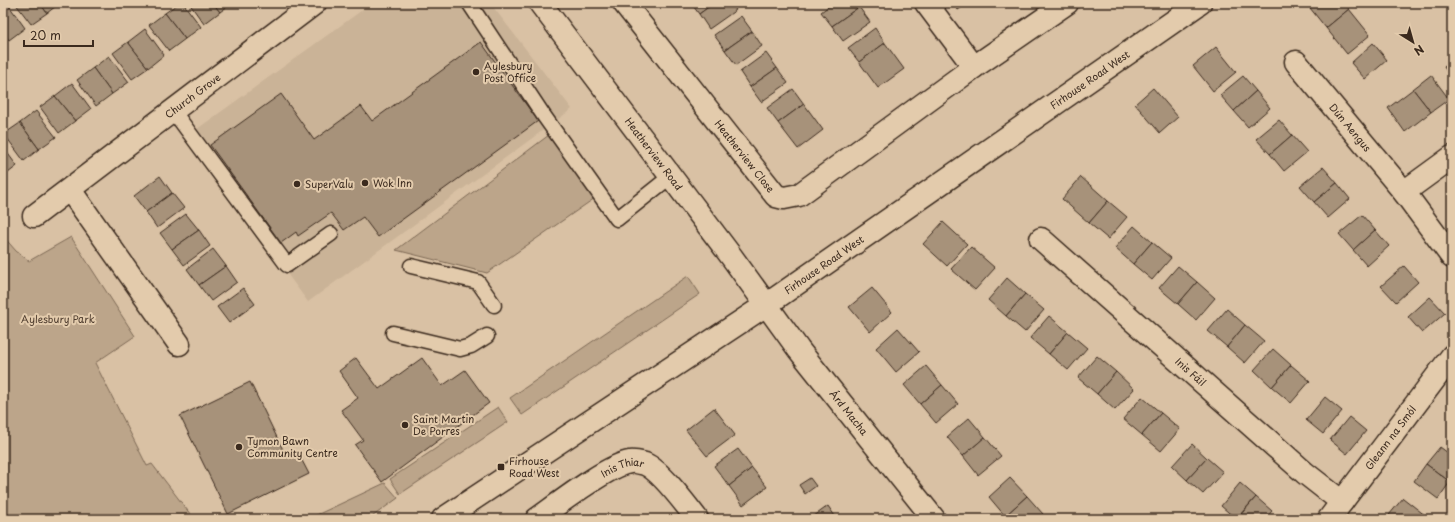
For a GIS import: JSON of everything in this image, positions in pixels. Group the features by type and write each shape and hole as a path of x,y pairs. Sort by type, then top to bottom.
{"street":[{"name":"Church Grove","path":"34,216 174,112 315,3"},
{"name":"Heatherview Road","path":"540,3 671,176 766,305"},
{"name":"Heatherview Close","path":"624,3 776,196 784,198 799,195 974,67 1067,3"},
{"path":"926,3 974,67"},
{"name":"Firhouse Road West","path":"443,519 766,305 1200,3"},
{"name":"Dún Aengus","path":"1296,62 1404,192"},
{"path":"1452,157 1404,192 1452,257"},
{"path":"70,190 179,344"},
{"name":"Inis Fáil","path":"1041,239 1305,473 1342,502"},
{"name":"Árd Macha","path":"766,305 934,519"},
{"name":"Gleann na Smól","path":"1329,519 1452,356"},
{"name":"Inis Thiar","path":"537,519 612,468 631,461 646,464 679,495 697,519"}],"lane":[{"path":"469,3 544,116 617,219 671,176"},
{"path":"174,112 287,265 331,234"},
{"path":"411,266 478,282 494,305"},
{"path":"393,334 460,349 471,346 487,336"}],"shaded area":[{"path":"372,3 490,3 572,109 308,302 186,137"}],"green space":[{"path":"549,135 595,198 487,273 396,250"},
{"name":"Aylesbury Park","path":"3,236 16,251 29,261 71,237 135,336 95,363 147,466 152,464 191,515 199,519 3,519"},
{"path":"688,276 700,294 522,415 510,398"},
{"path":"498,407 508,422 400,494 390,479"},
{"path":"385,483 398,498 369,519 308,519"}],"building":[{"path":"3,3 7,3 25,28 9,40 3,32"},
{"path":"15,3 40,3 47,13 31,24"},
{"path":"40,3 60,3 47,13"},
{"path":"179,3 183,3 201,27 185,39 165,13"},
{"path":"189,3 213,3 220,12 204,24"},
{"path":"213,3 232,3 220,12"},
{"path":"691,3 714,3 699,14"},
{"path":"714,3 731,3 736,10 709,29 699,14"},
{"path":"833,3 856,3 859,7 832,26 821,12"},
{"path":"953,3 968,3 958,10"},
{"path":"1306,3 1344,3 1349,9 1326,28"},
{"path":"859,7 870,22 843,41 832,26"},
{"path":"1349,9 1370,35 1347,54 1326,28"},
{"path":"165,13 185,39 169,51 149,25"},
{"path":"741,16 752,31 725,50 714,35"},
{"path":"875,28 885,43 859,62 848,48"},
{"path":"145,29 164,55 148,68 128,42"},
{"path":"752,31 762,46 736,65 725,50"},
{"path":"128,42 148,68 132,79 113,53"},
{"path":"481,42 538,121 378,237 363,217 344,230 331,213 298,236 296,232 281,243 210,145 281,94 314,140 361,106 372,121"},
{"path":"885,43 904,69 878,88 859,62"},
{"path":"1373,43 1387,60 1365,79 1351,63"},
{"path":"1216,47 1236,72 1213,91 1193,66"},
{"path":"766,53 777,68 750,87 740,72"},
{"path":"109,56 129,82 112,94 93,68"},
{"path":"1452,61 1452,79 1444,67"},
{"path":"93,68 112,94 96,106 77,80"},
{"path":"777,68 788,83 761,102 750,87"},
{"path":"1431,75 1449,99 1431,112 1413,89"},
{"path":"1243,76 1256,91 1234,111 1220,95"},
{"path":"72,83 91,109 75,121 55,96"},
{"path":"1153,88 1178,117 1160,133 1135,104"},
{"path":"793,89 804,104 778,123 767,108"},
{"path":"1413,89 1431,112 1405,132 1388,108"},
{"path":"1256,91 1270,108 1248,127 1234,111"},
{"path":"55,96 75,121 59,133 40,107"},
{"path":"804,104 823,130 798,149 778,123"},
{"path":"36,111 56,137 39,149 20,123"},
{"path":"1279,120 1292,135 1270,154 1256,139"},
{"path":"20,123 39,149 24,161 4,134"},
{"path":"1292,135 1307,152 1284,171 1270,154"},
{"path":"3,147 17,166 3,177"},
{"path":"1323,167 1337,183 1314,202 1300,186"},
{"path":"160,176 172,193 146,212 134,196"},
{"path":"1081,177 1108,201 1089,223 1062,199"},
{"path":"1337,183 1350,199 1328,218 1314,202"},
{"path":"172,193 184,208 157,228 146,212"},
{"path":"1108,201 1127,217 1108,239 1089,223"},
{"path":"186,214 199,230 172,249 160,233"},
{"path":"1362,215 1375,230 1353,250 1339,234"},
{"path":"943,222 967,244 947,266 923,244"},
{"path":"1134,226 1152,242 1133,264 1115,248"},
{"path":"199,230 210,246 184,265 172,249"},
{"path":"1375,230 1389,246 1367,266 1353,250"},
{"path":"1152,242 1171,258 1152,280 1133,264"},
{"path":"971,247 995,268 975,290 951,269"},
{"path":"213,249 226,266 199,285 187,269"},
{"path":"226,266 237,282 211,301 199,285"},
{"path":"1178,266 1197,282 1178,304 1159,288"},
{"path":"1404,266 1418,282 1396,302 1381,286"},
{"path":"1007,278 1025,294 1006,316 988,300"},
{"path":"1197,282 1215,298 1196,320 1178,304"},
{"path":"243,288 255,304 229,323 217,307"},
{"path":"872,288 892,312 870,332 849,307"},
{"path":"1025,294 1044,310 1025,332 1006,316"},
{"path":"1430,297 1445,313 1422,333 1408,317"},
{"path":"1227,309 1245,325 1227,347 1208,331"},
{"path":"1049,316 1068,332 1049,354 1030,338"},
{"path":"1245,325 1264,341 1245,363 1227,347"},
{"path":"898,328 919,352 896,372 876,348"},
{"path":"1068,332 1087,348 1068,370 1049,354"},
{"path":"1273,349 1291,365 1272,387 1254,370"},
{"path":"1097,356 1116,372 1097,394 1078,378"},
{"name":"Saint Martin De Porres","path":"356,358 379,389 422,358 442,386 465,370 489,403 382,482 355,445 363,440 341,410 358,398 339,371"},
{"path":"1291,365 1310,381 1291,403 1272,387"},
{"path":"926,366 942,385 920,404 904,385"},
{"path":"1116,372 1134,389 1115,410 1097,394"},
{"name":"Tymon Bawn Community Centre","path":"250,382 286,456 297,451 309,474 228,514 180,416"},
{"path":"942,385 958,404 936,423 920,404"},
{"path":"1142,397 1161,413 1142,435 1123,419"},
{"path":"1325,397 1342,411 1323,434 1306,420"},
{"path":"714,408 735,435 707,456 686,430"},
{"path":"1161,413 1180,429 1161,451 1142,435"},
{"path":"1349,417 1366,431 1347,454 1330,440"},
{"path":"969,418 985,437 963,456 947,437"},
{"path":"985,437 1001,456 978,475 963,456"},
{"path":"1192,444 1207,458 1187,480 1172,466"},
{"path":"1440,447 1452,456 1452,480 1450,482 1426,464"},
{"path":"738,449 752,468 729,486 714,466"},
{"path":"1207,458 1223,472 1203,494 1187,480"},
{"path":"1426,464 1450,482 1438,499 1414,481"},
{"path":"752,468 767,487 743,505 729,486"},
{"path":"810,478 816,486 805,494 799,485"},
{"path":"1010,478 1027,496 1005,516 989,497"},
{"path":"1240,483 1256,497 1236,519 1221,506"},
{"path":"1027,496 1043,514 1038,519 1009,519 1005,516"},
{"path":"1256,497 1272,511 1265,519 1237,519"},
{"path":"1403,498 1426,516 1424,519 1394,519 1389,515"},
{"path":"828,506 837,519 810,519"}],"place":[{"name":"Aylesbury Post Office","path":"476,72"},
{"name":"Wok Inn","path":"365,183"},
{"name":"SuperValu","path":"297,184"},
{"name":"Saint Martin De Porres","path":"405,425"},
{"name":"Tymon Bawn Community Centre","path":"239,447"},
{"name":"Firhouse Road West","path":"501,467"}]}
